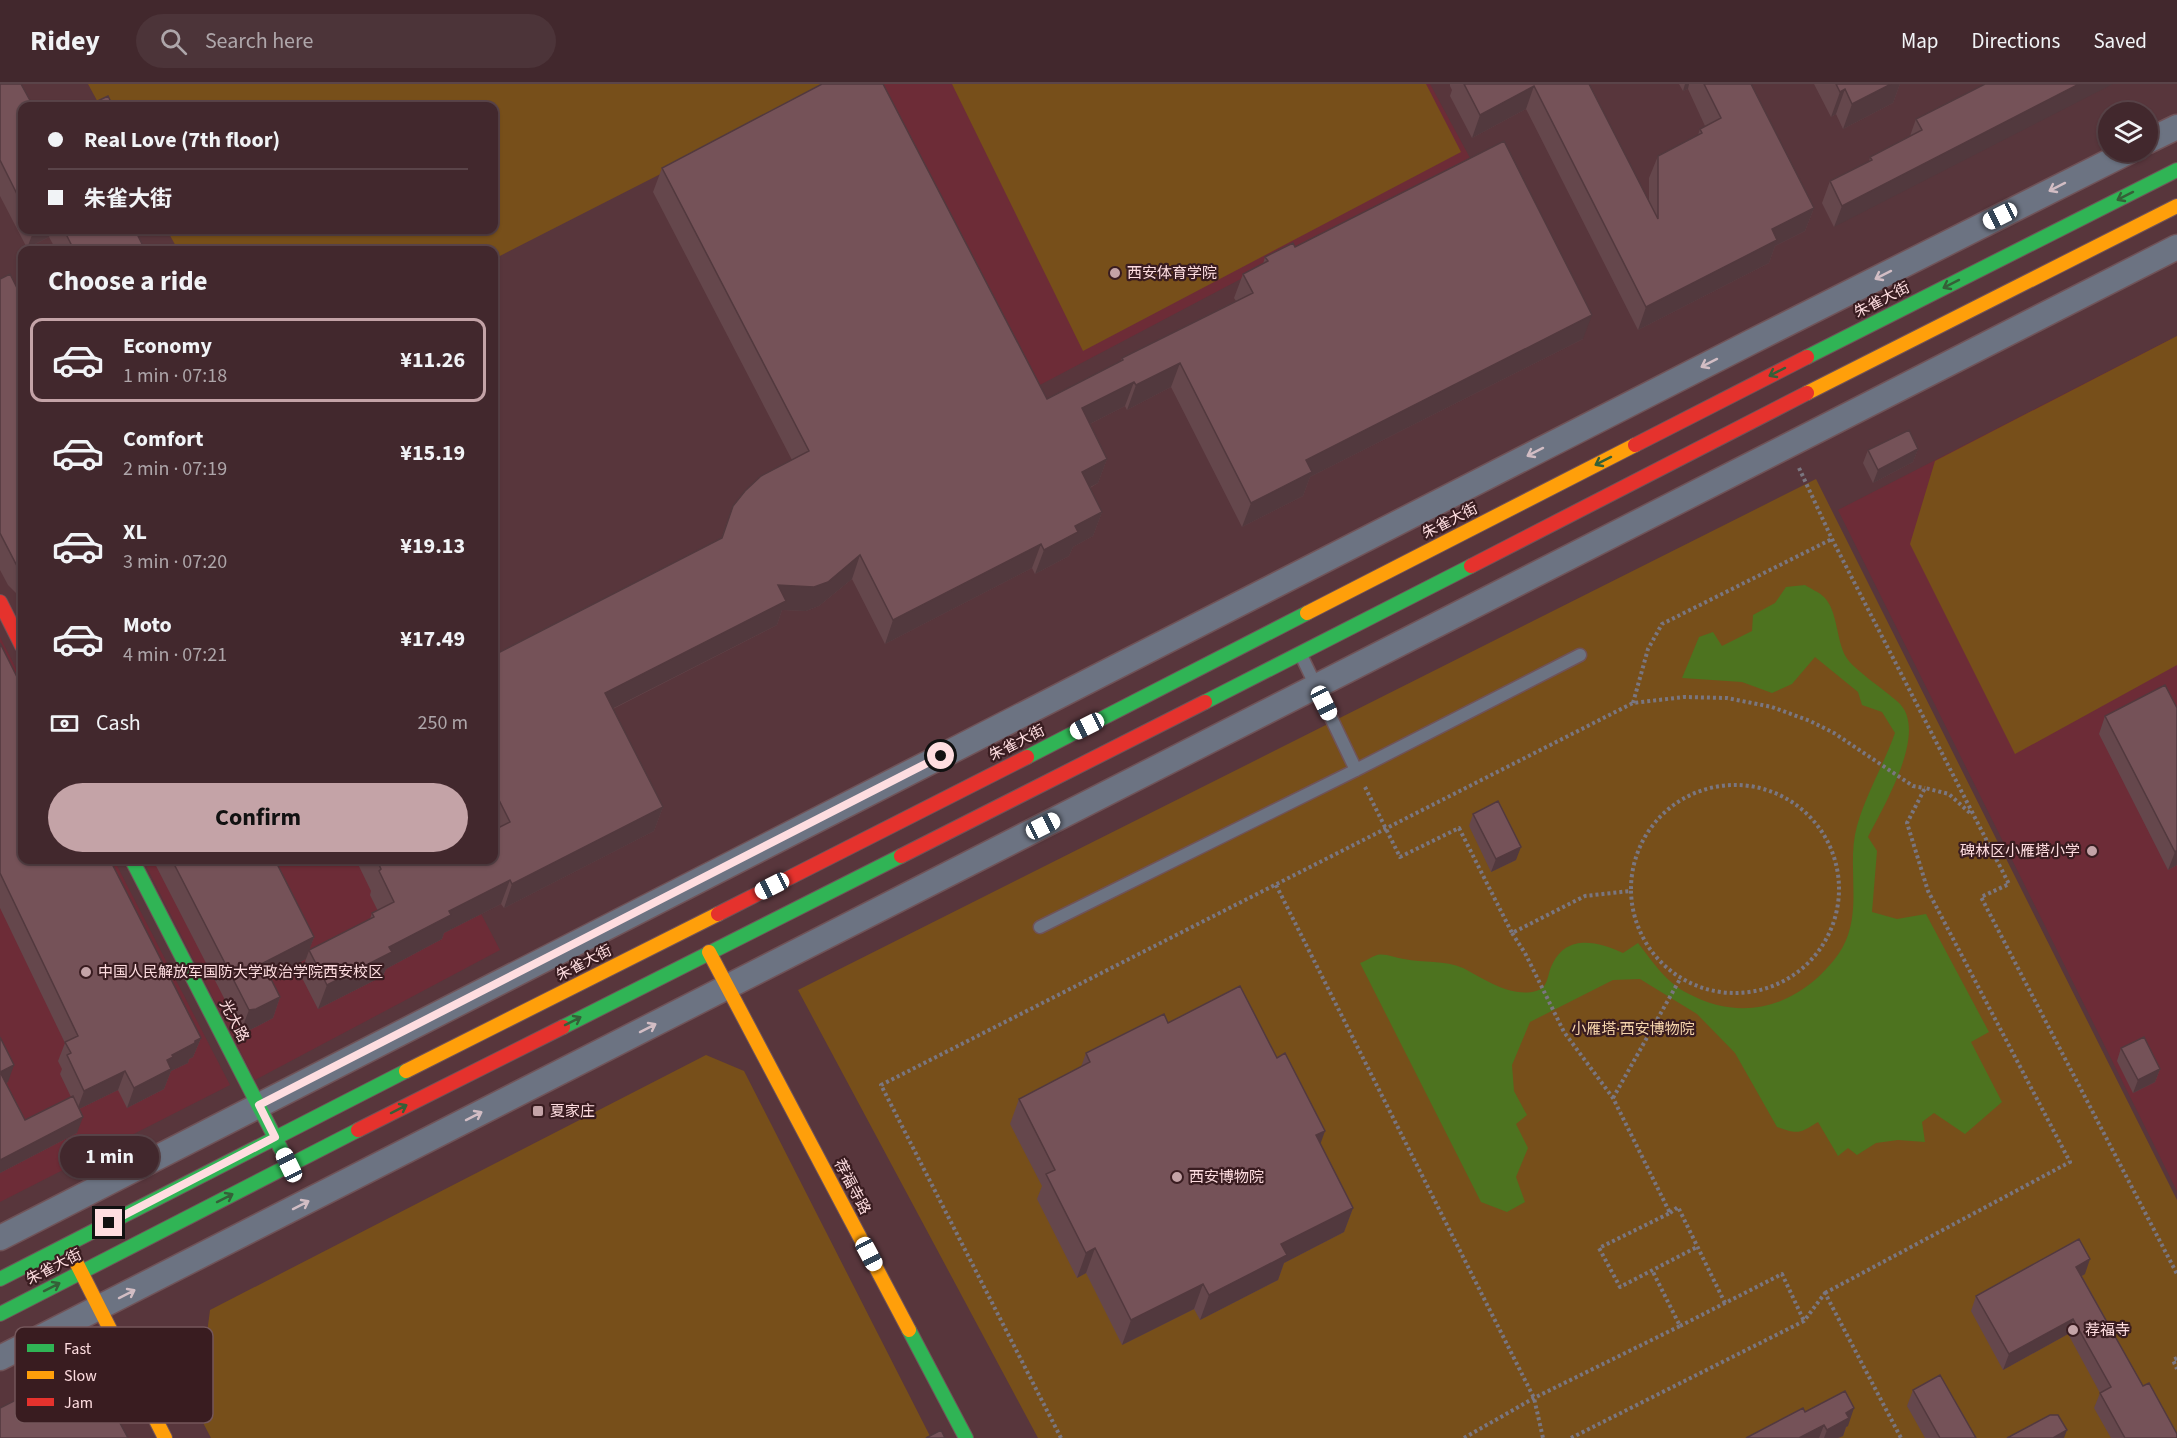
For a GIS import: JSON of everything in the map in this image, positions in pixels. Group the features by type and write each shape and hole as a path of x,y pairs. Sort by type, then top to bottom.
{"main road":[{"name":"朱雀大街","path":"0,1279 2177,170"},
{"name":"朱雀大街","path":"0,1314 2177,206"},
{"path":"0,602 18,638"},
{"name":"光大路","path":"134,864 289,1165"},
{"name":"荐福寺路","path":"709,952 966,1438"},
{"path":"67,1244 109,1327"},
{"path":"157,1423 165,1438"}],"street":[{"path":"2158,136 2177,127"},
{"path":"0,1238 1740,347 2108,162"},
{"path":"61,1327 2177,247"},
{"path":"0,1358 15,1350"}],"lane":[{"path":"1300,654 1356,770"},
{"path":"1040,927 1356,770 1580,655"}],"path":[{"path":"1789,446 1832,539 2009,885 1981,897 2177,1274"},
{"path":"1633,703 1648,649 1662,624 1832,539"},
{"path":"1061,1438 881,1085 1633,703 1684,697 1727,698 1772,707 1834,733 1913,786 1949,794 1974,816"},
{"path":"1356,770 1400,857 1459,828 1564,1032 1613,1098 1670,1213"},
{"path":"1741,784 1775,792 1804,811 1826,837 1838,870 1839,904 1828,938 1808,965 1780,985 1746,994 1712,992 1680,979 1654,956 1636,925 1630,891 1635,857 1651,826 1676,802 1707,788 1741,784"},
{"path":"1571,1438 1804,1321 1825,1293 2070,1162 1928,891 1907,823 1925,788"},
{"path":"1276,885 1534,1398 1543,1438"},
{"path":"1512,933 1585,896 1630,891"},
{"path":"1613,1098 1680,979"},
{"path":"1697,1247 1620,1287 1599,1248 1678,1207 1725,1303"},
{"path":"1652,1270 1680,1326"},
{"path":"1464,1438 1534,1398 1782,1274 1804,1321"},
{"path":"1825,1293 1901,1438"},
{"path":"2177,1358 2173,1360 2177,1369"}],"shaded area":[{"name":"西安体育学院","path":"881,84 1430,84 1470,158 1036,387"},
{"name":"碑林区小雁塔小学","path":"2177,336 2177,1191 1838,510"},
{"path":"1805,585 1822,595 1829,603 1846,657 1862,674 1898,702 1907,715 1909,731 1907,749 1901,769 1868,837 1877,851 1872,912 1897,919 1926,914 1989,1032 1971,1042 2002,1102 1965,1134 1934,1113 1922,1122 1925,1142 1898,1140 1876,1143 1857,1155 1848,1148 1838,1156 1818,1122 1799,1132 1777,1127 1735,1053 1697,1014 1640,979 1613,980 1530,1022 1512,1065 1514,1091 1527,1115 1516,1124 1528,1148 1516,1177 1525,1202 1507,1212 1481,1202 1360,963 1375,956 1387,955 1449,964 1463,968 1507,990 1527,992 1543,987 1558,955 1574,944 1594,944 1623,953 1638,943 1660,972 1673,984 1706,1001 1738,1008 1755,1008 1771,1004 1801,990 1816,979 1835,959 1848,935 1853,908 1853,853 1857,826 1895,733 1882,712 1862,705 1858,692 1815,657 1792,684 1772,693 1742,682 1682,678 1699,637 1713,632 1722,646 1752,631 1753,615 1775,603 1786,587"},
{"name":"中国人民解放军国防大学政治学院西安校区","path":"0,637 18,672 18,864 116,864 230,1085 0,1202"},
{"path":"145,864 455,864 500,950 255,1080"}],"green space":[{"path":"88,84 837,84 498,257 498,246 176,246 169,234 498,234 498,102 98,102"},
{"name":"西安体育学院","path":"952,84 1426,84 1461,152 1083,351"},
{"path":"2177,336 2177,665 2015,754 1910,544 1935,461"},
{"name":"小雁塔·西安博物院","path":"1816,479 2177,1200 2177,1438 1038,1438 798,990"},
{"path":"706,1055 744,1071 931,1438 211,1438 203,1423 213,1423 213,1327 208,1327 210,1310"}],"building":[{"path":"0,84 21,84 31,102 18,102 18,196 0,160"},
{"path":"822,84 883,84 1047,399 1123,360 1122,358 1253,293 1243,274 1268,261 1265,257 1293,243 1295,247 1504,141 1592,315 1306,460 1312,472 1251,503 1180,363 1136,385 1134,382 1082,408 1107,459 1082,472 1102,512 1075,526 1078,532 1044,550 1041,544 893,620 860,555 828,582 814,587 778,585 786,601 605,693 663,807 512,884 510,880 449,911 451,915 389,947 392,952 327,985 309,950 374,917 372,913 394,902 379,871 381,869 379,864 498,864 498,828 510,822 498,798 498,653 722,538 733,506 745,491 761,476 809,451 662,168"},
{"path":"1464,84 1589,84 1658,219 1658,156 1702,133 1700,129 1721,118 1704,84 1751,84 1814,208 1772,229 1777,240 1646,307 1534,86 1480,115"},
{"path":"1836,84 1891,84 1852,104 1845,89 1840,92"},
{"path":"1985,84 2079,84 1842,206 1830,181 1872,160 1870,157 1922,130 1916,119"},
{"path":"108,96 111,102 95,102"},
{"path":"66,234 137,234 143,246 72,246"},
{"path":"10,274 18,290 18,566 0,533 0,279"},
{"path":"1909,430 1918,449 1878,470 1868,450"},
{"path":"0,643 18,679 18,864 112,864 201,1038 167,1060 171,1069 134,1088 125,1071 84,1091 67,1055 71,1053 65,1042 78,1036 0,873"},
{"path":"2165,685 2177,708 2177,850 2175,852 2105,716"},
{"path":"1498,801 1521,847 1496,859 1473,814"},
{"path":"174,864 277,864 314,937 263,963 280,997 249,1010"},
{"name":"西安博物院","path":"1240,986 1277,1058 1285,1053 1325,1131 1316,1135 1353,1208 1281,1244 1287,1255 1209,1295 1203,1284 1131,1320 1095,1248 1086,1253 1046,1174 1055,1170 1019,1099 1090,1062 1086,1053 1164,1014 1168,1023"},
{"path":"0,1037 14,1065 0,1072"},
{"path":"2144,1037 2160,1069 2138,1080 2121,1048"},
{"path":"0,1072 25,1120 73,1096 83,1117 0,1160"},
{"path":"2079,1239 2090,1259 2076,1267 2143,1386 2149,1383 2177,1434 2177,1438 2125,1438 2100,1393 2111,1387 2073,1319 2009,1354 1976,1296"},
{"path":"1940,1375 1976,1438 1940,1438 1913,1390"},
{"path":"1845,1391 1854,1408 1846,1413 1849,1418 1827,1430 1824,1425 1799,1438 1746,1438 1803,1408 1805,1412"},
{"path":"15,1400 15,1423 120,1423 128,1438 0,1438 0,1408"},
{"path":"2050,1415 2058,1415 2067,1430 2053,1438 2007,1438"},
{"path":"941,1430 945,1438 926,1438"}],"traffic: fast":[{"path":"1807,357 2177,170"},
{"path":"1205,702 1471,566"},
{"path":"1027,757 1307,613"},
{"path":"563,1027 901,856"},
{"path":"134,864 284,1155"},
{"path":"0,1279 406,1071"},
{"path":"0,1314 358,1130"},
{"path":"909,1330 966,1438"}],"traffic: slow":[{"path":"1807,393 2177,206"},
{"path":"1307,613 1635,445"},
{"path":"406,1071 718,914"},
{"path":"709,952 909,1330"},
{"path":"72,1254 109,1327"},
{"path":"157,1423 165,1438"}],"traffic: jam":[{"path":"1635,445 1807,357"},
{"path":"1471,566 1807,393"},
{"path":"0,602 18,638"},
{"path":"901,856 1205,702"},
{"path":"718,914 1027,757"},
{"path":"358,1130 563,1027"}],"place":[{"name":"西安体育学院","path":"1115,273"},
{"name":"碑林区小雁塔小学","path":"2092,851"},
{"name":"中国人民解放军国防大学政治学院西安校区","path":"86,972"},
{"name":"夏家庄","path":"538,1111"},
{"name":"西安博物院","path":"1177,1177"},
{"name":"荐福寺","path":"2073,1330"}],"route":[{"path":"109,1223 275,1137 259,1105 941,756"}]}
